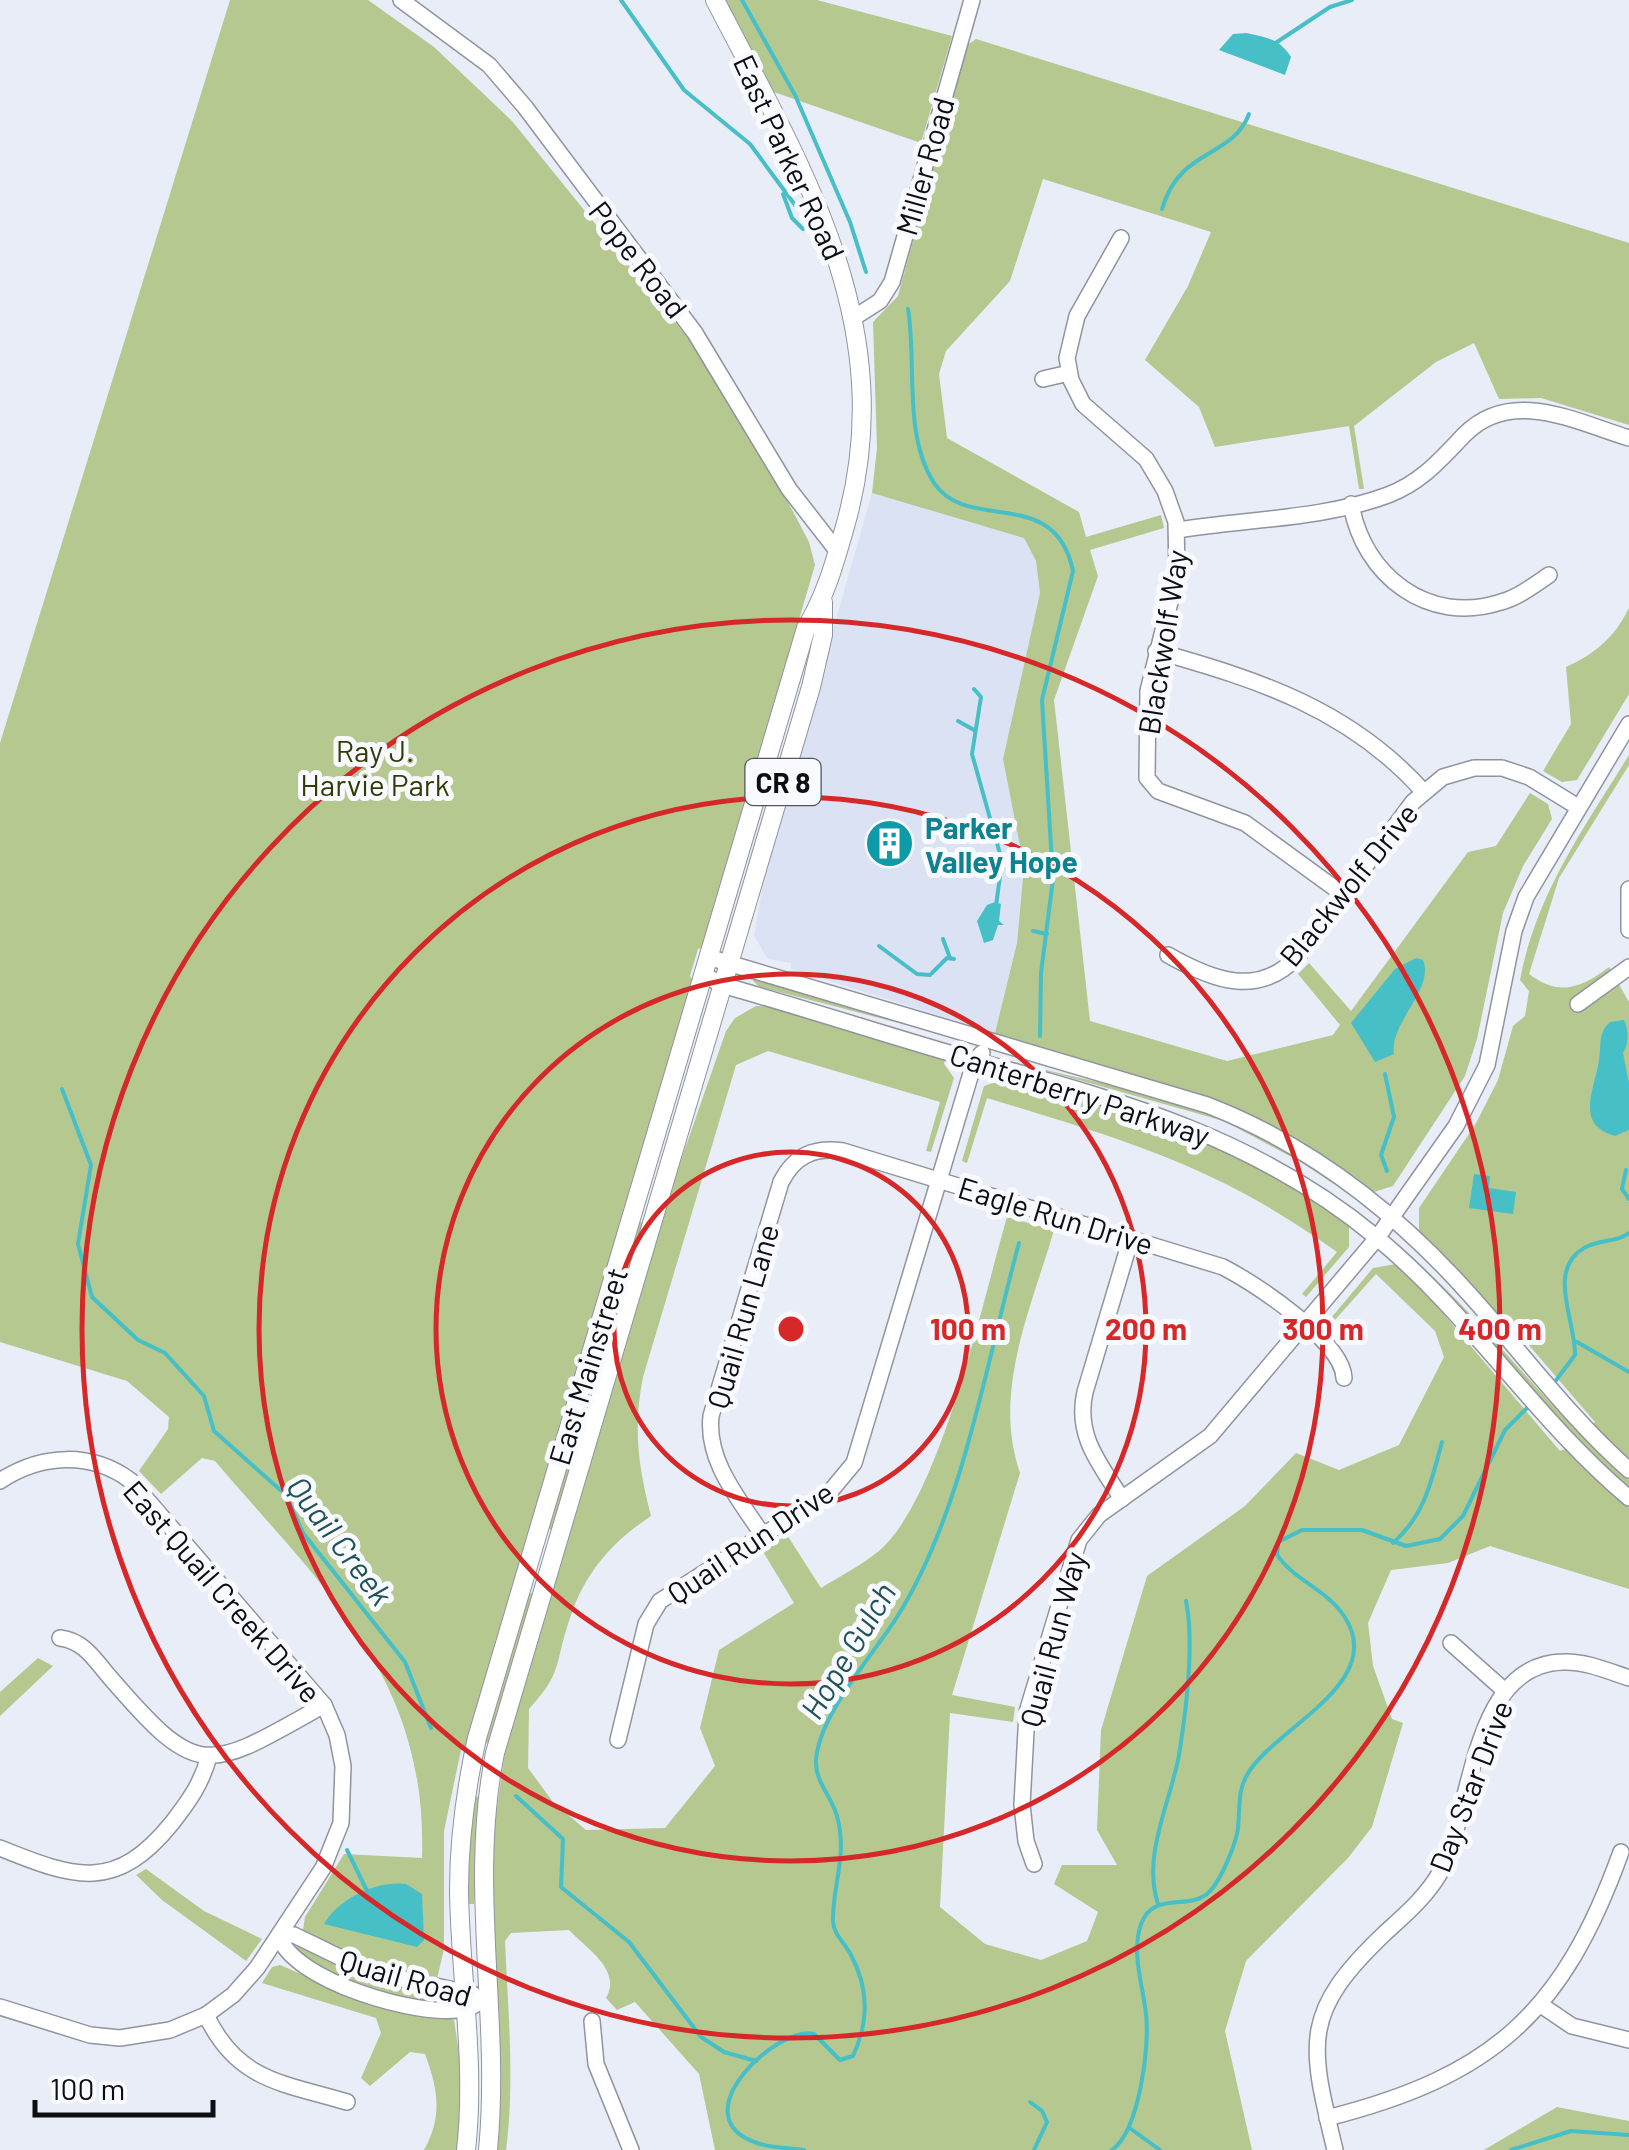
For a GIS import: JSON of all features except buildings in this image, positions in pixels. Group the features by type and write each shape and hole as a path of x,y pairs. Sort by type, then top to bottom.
{"main road":[{"name":"East Parker Road","path":"715,0 826,220 854,318"},
{"name":"East Mainstreet","path":"466,2150 469,2085 460,1854 478,1732 806,628 822,601 838,552 862,452 863,382 854,318"},
{"name":"East Mainstreet","path":"488,2150 491,2096 481,1865 495,1753 811,687 823,634 822,601"}],"street":[{"name":"Pope Road","path":"401,0 489,66 525,108 695,333 789,489 838,552"},
{"name":"Miller Road","path":"854,318 880,302 892,282 972,0"},
{"path":"1043,379 1069,373 1071,332 1120,238"},
{"name":"Blackwolf Way","path":"1069,373 1083,404 1130,442 1154,469 1178,530 1177,574 1156,651 1145,732 1147,789 1236,818 1344,895"},
{"path":"1178,530 1351,504 1410,485 1433,468 1474,426 1507,410 1538,410 1629,438"},
{"path":"1351,504 1362,545 1374,565 1398,586 1425,601 1452,608 1490,606 1550,575"},
{"path":"1156,651 1292,694 1379,751 1423,791"},
{"name":"Quail Run Way","path":"1034,1864 1026,1841 1022,1805 1030,1700 1077,1544 1095,1518 1204,1442 1377,1238 1408,1195 1478,1087 1494,1040 1522,907 1629,724"},
{"name":"Blackwolf Drive","path":"1168,956 1220,981 1270,977 1294,960 1423,791 1450,774 1493,767 1529,778 1578,807"},
{"path":"1629,889 1629,930"},
{"name":"Canterberry Parkway","path":"1629,1470 1566,1407 1472,1297 1392,1216 1314,1158 1243,1120 730,961 705,965 722,986 1139,1107 1205,1132 1288,1174 1377,1238 1432,1288 1552,1424 1629,1498"},
{"path":"1578,1004 1629,968"},
{"path":"976,1060 985,1053 1050,1070 1069,1066"},
{"name":"Quail Run Drive","path":"618,1740 643,1635 655,1607 675,1588 833,1490 854,1463 976,1060"},
{"name":"Eagle Run Drive","path":"801,1148 843,1152 1223,1267 1304,1325 1337,1355 1344,1378"},
{"name":"Quail Run Lane","path":"762,1534 718,1462 711,1416 781,1182 801,1148"},
{"path":"1122,1499 1086,1442 1082,1410 1131,1238"},
{"name":"East Quail Creek Drive","path":"0,1482 21,1468 59,1459 98,1464 124,1475 324,1705 342,1755 343,1812 328,1858 248,1979 206,2015"},
{"path":"60,1638 83,1646 163,1738 185,1751 208,1756 250,1747 324,1705"},
{"path":"1451,1643 1505,1691"},
{"name":"Day Star Drive","path":"1335,2150 1316,2062 1318,2030 1328,2000 1350,1966 1418,1902 1440,1872 1487,1723 1505,1691 1529,1671 1558,1662 1629,1678"},
{"path":"0,1848 80,1873 124,1867 149,1850 196,1792 208,1756"},
{"path":"1327,2118 1396,2100 1456,2073 1500,2042 1540,2005 1592,1928 1621,1852"},
{"name":"Quail Road","path":"279,1935 294,1935 370,1972 464,1989 486,2000 465,2009 408,2004 338,1984 283,1950 279,1935"},
{"path":"1540,2005 1572,2026 1629,2040"},
{"path":"0,2007 90,2034 120,2038 170,2030 206,2015 224,2049 244,2068 347,2102"},
{"path":"592,2021 596,2064 632,2150"}],"shaded area":[{"path":"872,493 1024,538 1036,561 1040,593 1003,759 1024,867 1017,943 995,1033 791,969 791,963 768,959 754,936 767,860"}],"green space":[{"name":"Ray J. Harvie Park","path":"230,0 368,0 434,47 512,121 691,342 756,441 809,542 815,565 703,947 698,949 690,976 693,981 466,1750 461,1750 444,1831 444,1949 437,1979 371,1966 303,1930 305,1917 344,1854 422,1858 419,1794 407,1737 388,1686 361,1639 294,1551 215,1461 202,1458 161,1494 139,1471 168,1429 169,1417 127,1381 0,1342 0,743"},
{"path":"723,0 817,0 952,36 921,143 768,90"},
{"path":"976,39 1629,243 1629,425 1541,398 1499,399 1474,343 1436,362 1354,426 1364,489 1359,489 1349,426 1215,447 1199,407 1145,360 1188,286 1211,232 1043,179 1010,281 946,351 939,374 947,438 1079,512 1086,537 1161,515 1164,528 1090,550 1098,576 1054,700 1090,1021 1227,1061 1333,1035 1340,1025 1298,974 1309,963 1351,1011 1468,852 1496,846 1530,793 1548,804 1552,819 1523,866 1503,913 1477,1039 1465,1076 1393,1186 1374,1192 1310,1148 1239,1110 995,1033 1017,943 1024,867 1003,759 1040,593 1036,561 1024,538 872,493 877,448 873,322 898,296 966,46"},
{"path":"1629,608 1629,694 1577,780 1562,782 1543,771 1571,724 1566,667 1603,644"},
{"path":"1629,755 1629,765 1559,878 1529,974 1550,986 1570,987 1609,967 1629,1002 1629,1461 1592,1425 1595,1422 1527,1343 1523,1346 1419,1231 1419,1208 1475,1125 1498,1080 1513,1026 1525,1016 1529,991 1520,980 1537,919 1579,836"},
{"path":"756,977 957,1038 760,987 753,981"},
{"path":"756,1006 779,1007 945,1057 944,1064 954,1078 931,1152 926,1151 940,1102 768,1051 736,1065 643,1377 638,1446 651,1516 624,1536 592,1572 576,1601 553,1676 529,1709 528,1768 553,1802 586,1830 665,1828 715,1766 700,1728 719,1650 794,1603 762,1550 787,1535 821,1588 879,1551 901,1525 922,1488 957,1395 1007,1217 1054,1230 1012,1381 1012,1443 1020,1473 952,1695 1015,1707 1013,1722 950,1713 940,1907 985,1944 1041,1960 1087,1941 1098,1912 1054,1884 1062,1865 1117,1865 1097,1830 1101,1730 1147,1576 1245,1506 1296,1453 1339,1470 1399,1445 1444,1357 1435,1331 1376,1274 1334,1321 1331,1318 1373,1268 1396,1264 1418,1284 1560,1451 1565,1449 1629,1508 1629,1589 1490,1546 1448,1563 1391,1570 1368,1623 1373,1666 1392,1719 1403,1723 1372,1827 1348,1858 1246,1961 1225,2031 1252,2150 715,2150 699,2074 635,2002 617,2010 606,1998 610,1978 606,1969 569,1930 511,1933 505,1941 510,2098 506,2150 495,2150 490,1857 507,1737 663,1212 726,1031 735,1018"},
{"path":"1001,1058 1210,1113 1292,1154 1369,1207 1299,1161 1224,1121"},
{"path":"1002,1074 1139,1117 1225,1152 1308,1197 1349,1225 1349,1247 1306,1297 1302,1294 1337,1252 1293,1222 1169,1158 987,1098 967,1163 962,1161 984,1086 999,1081"},
{"path":"637,1221 644,1223 598,1377 591,1375"},
{"path":"1402,1248 1461,1304 1570,1424 1629,1480 1629,1487 1580,1444"},
{"path":"576,1427 583,1429 553,1530 546,1528"},
{"path":"527,1592 534,1594 490,1744 483,1742"},
{"path":"38,1658 53,1666 0,1716 0,1692"},
{"path":"473,1796 480,1797 474,1904 467,1904"},
{"path":"146,1869 204,1911 262,1939 246,1961 162,1900 136,1875"},
{"path":"298,1944 357,1974 443,1993 444,1999 408,1999 366,1988 294,1951"},
{"path":"280,1965 327,1985 454,2020 462,2073 458,2150 424,2150 436,2114 433,2079 425,2054 410,2052 370,2086 361,2078 381,2033 376,2018 262,1983 272,1967"},
{"path":"1557,2107 1629,2121 1629,2150 1484,2150"}],"water":[{"path":"1233,34 1272,40 1287,51 1291,57 1285,75 1219,50"},
{"path":"1001,904 999,921 1004,925 998,925 993,940 984,943 977,921 987,905"},
{"path":"1416,958 1423,960 1423,983 1398,1030 1394,1054 1375,1062 1351,1023 1395,969"},
{"path":"1624,1020 1629,1130 1615,1136 1595,1123 1590,1104 1603,1031 1610,1022"},
{"path":"1474,1174 1490,1176 1489,1188 1516,1192 1513,1214 1469,1208"},
{"path":"406,1884 422,1894 424,1940 417,1947 324,1924 359,1893 383,1885"}],"waterway":[{"path":"621,0 684,90 750,144 795,205"},
{"path":"742,0 795,95 850,222 866,272"},
{"path":"1274,44 1330,7 1352,0"},
{"path":"1162,209 1181,174 1231,139 1249,114"},
{"path":"783,194 792,218 803,229"},
{"name":"Hope Gulch","path":"908,309 918,443 934,483 949,498 968,506 1030,518 1048,528 1063,544 1073,571 1042,700 1053,879 1041,973 1040,1036"},
{"path":"974,689 981,697 972,754 1002,861 996,906"},
{"path":"958,721 974,730"},
{"path":"1033,931 1047,934"},
{"path":"943,939 950,958"},
{"path":"879,946 917,974 930,975"},
{"path":"932,973 947,958 954,959"},
{"path":"1385,1074 1394,1117 1381,1155 1387,1171"},
{"name":"Quail Creek","path":"62,1089 91,1165 78,1244 92,1297 138,1340 165,1353 204,1396 214,1431 286,1495 303,1533 405,1662 431,1728"},
{"path":"1626,1170 1622,1189 1629,1199"},
{"path":"1554,1383 1575,1355 1566,1297 1567,1269 1584,1248 1629,1233"},
{"name":"Hope Gulch","path":"804,2150 762,2145 736,2130 728,2114 731,2095 742,2075 759,2058 798,2035 814,2034 840,2060 853,2056 858,2043 864,1993 857,1968 834,1927 840,1831 835,1809 816,1769 819,1743 848,1686 897,1617 939,1531 970,1436 1019,1243"},
{"path":"1577,1342 1629,1372"},
{"path":"1112,2150 1136,2107 1144,2067 1146,2014 1137,1946 1141,1924 1155,1907 1194,1900 1211,1890 1235,1840 1241,1789 1247,1775 1260,1757 1322,1703 1340,1683 1351,1662 1354,1640 1344,1616 1284,1564 1277,1555 1278,1542 1302,1530 1362,1530 1406,1546 1440,1539 1463,1516 1505,1430 1528,1407"},
{"path":"1393,1543 1420,1509 1442,1442"},
{"path":"1158,1904 1154,1886 1155,1848 1179,1755 1187,1698 1190,1637 1186,1601"},
{"name":"Quail Creek","path":"516,1796 563,1839 561,1887 629,1942 701,2037 724,2052 756,2061"},
{"path":"347,1850 369,1895"},
{"path":"1030,2102 1042,2111 1047,2122 1034,2150"},
{"path":"1131,2129 1160,2150"},
{"path":"1511,2150 1571,2131 1629,2135"}],"place":[{"name":"Parker Valley Hope","path":"890,844"}]}
